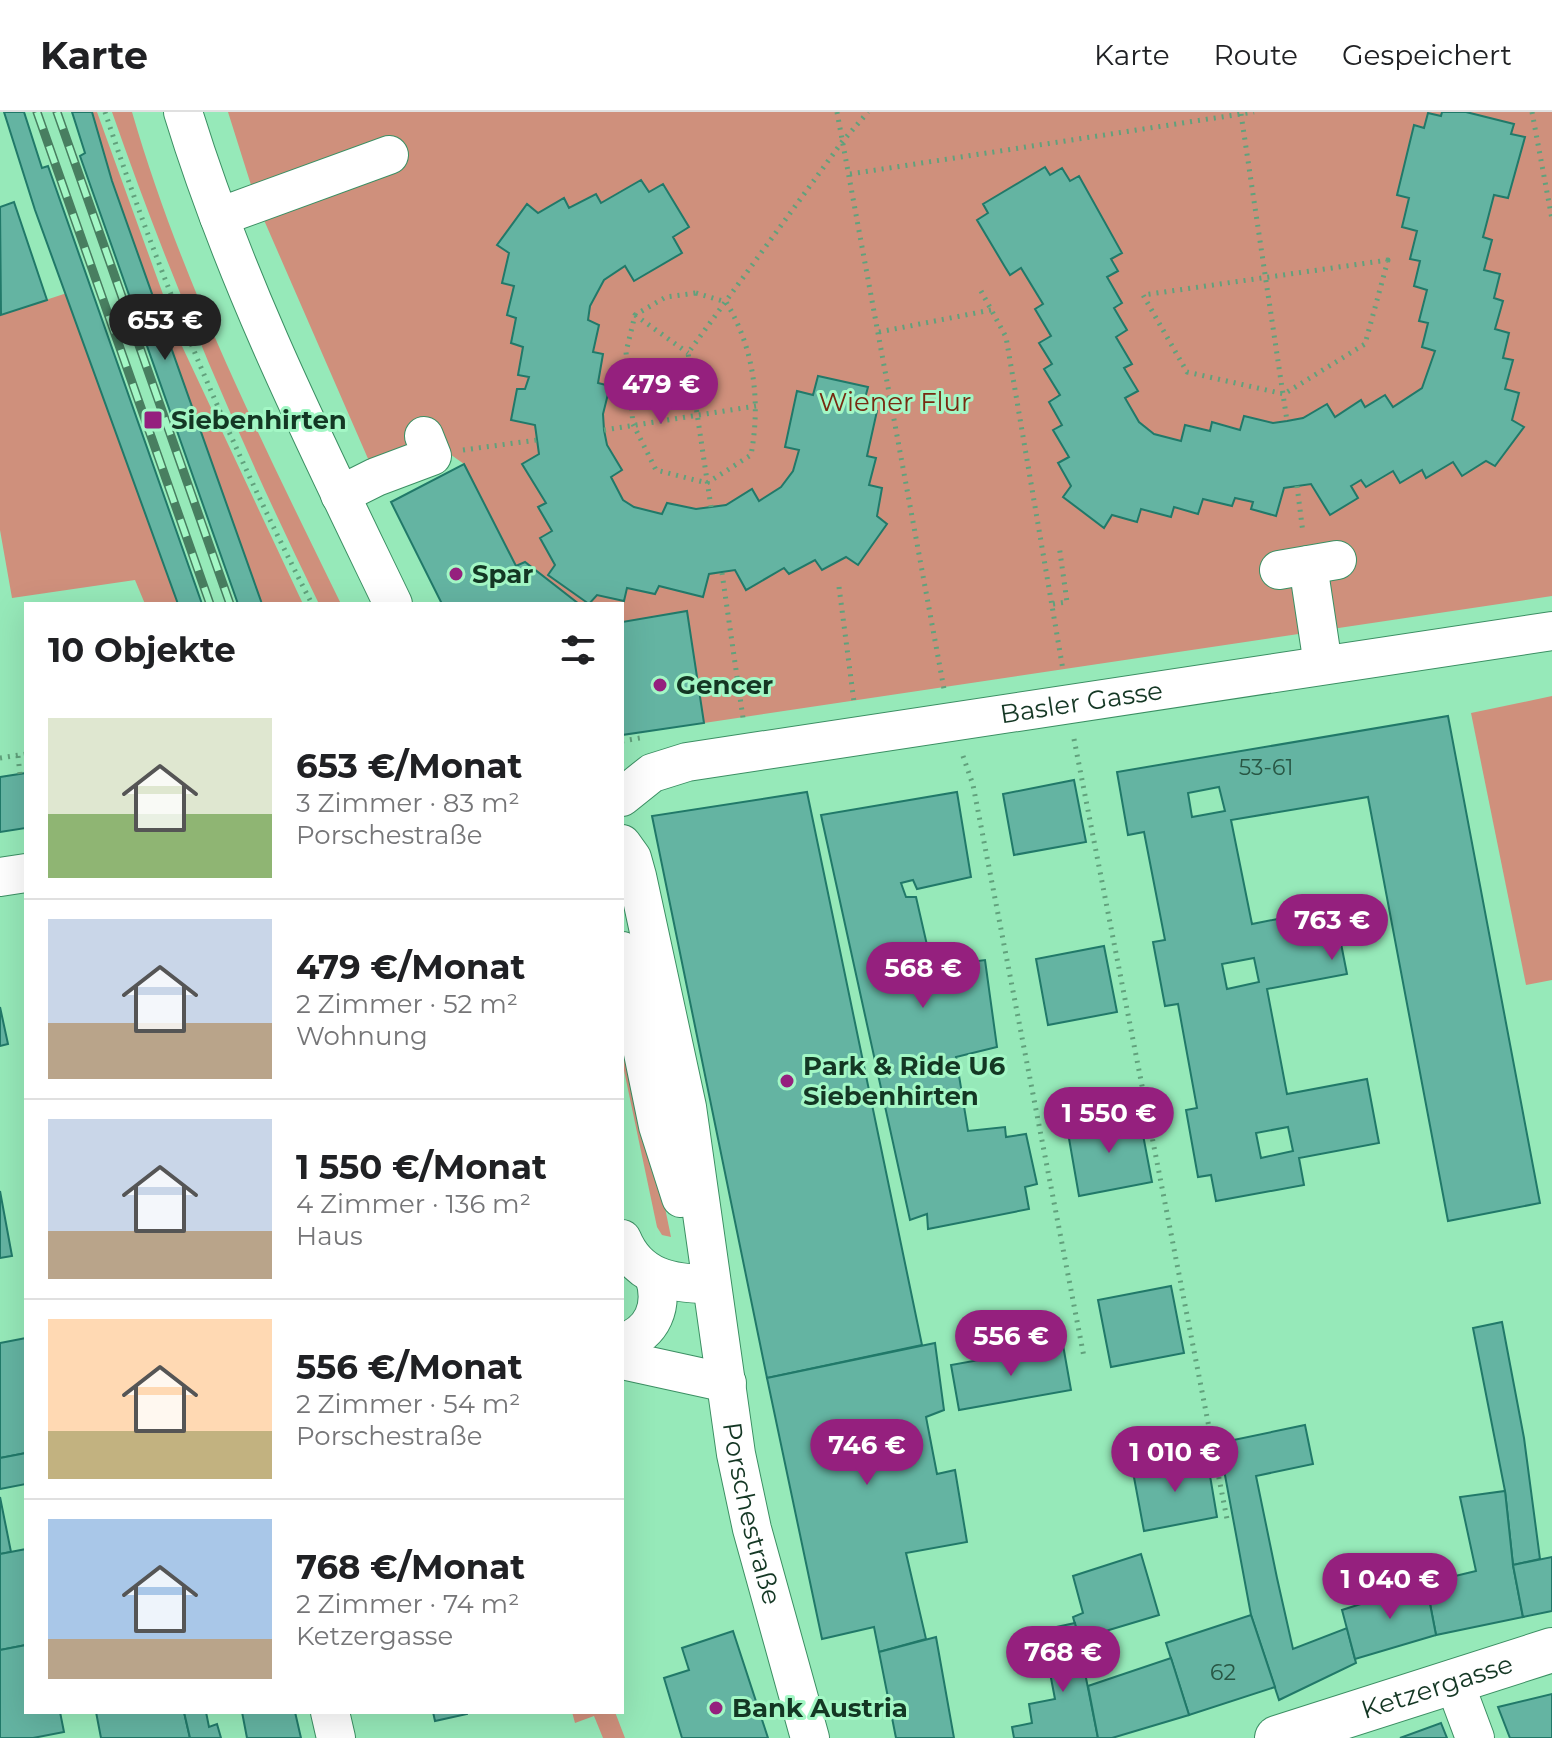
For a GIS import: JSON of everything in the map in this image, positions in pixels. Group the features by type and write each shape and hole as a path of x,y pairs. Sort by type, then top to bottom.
{"main road":[{"name":"Ketzergasse","path":"1277,1738 1453,1679 1552,1650"}],"street":[{"path":"183,112 219,217 340,495 392,602"},
{"path":"219,217 389,155"},
{"path":"340,495 428,446"},
{"path":"1308,565 1323,665"},
{"name":"Basler Gasse","path":"624,795 640,780 663,769 748,751 1552,631"},
{"name":"Porschestraße","path":"624,847 632,858 637,876 687,1107 709,1284 736,1454 752,1529 810,1738"},
{"path":"0,877 24,873"},
{"name":"Porschestraße","path":"624,961 658,1126 709,1284"},
{"path":"624,1242 637,1263 654,1276 674,1284 709,1284"},
{"path":"624,1342 641,1334 655,1315 658,1296 654,1276"},
{"path":"624,1360 727,1383"},
{"path":"1453,1679 1475,1738"},
{"path":"330,1714 336,1738"}],"path":[{"path":"105,112 183,329 245,469 311,602"},
{"path":"711,507 688,353 842,142 868,112"},
{"path":"850,174 1254,112"},
{"path":"1532,112 1552,219"},
{"path":"1241,113 1287,421"},
{"path":"1388,260 1365,344 1284,394 1187,372 1143,295 1265,276 1388,260"},
{"path":"981,291 1006,337 1069,703 1227,1519"},
{"path":"696,293 726,302 744,332 758,417 751,455 707,483 656,470 633,424 626,352 635,315 666,297 696,293"},
{"path":"879,332 991,310"},
{"path":"635,315 688,353"},
{"path":"604,430 756,406"},
{"path":"428,446 537,440"},
{"path":"1297,486 1308,565"},
{"path":"1053,604 1067,602 1059,545"},
{"path":"722,573 748,751"},
{"path":"839,587 858,735"},
{"path":"0,758 24,754"},
{"path":"18,756 20,774"}],"green space":[{"path":"92,112 97,112 181,344 302,602 261,602 112,181"},
{"path":"112,112 132,112 152,176 200,301 254,423 340,602 318,602 208,361"},
{"name":"Wiener Flur","path":"228,112 1552,112 1552,596 704,723 687,611 624,622 624,602 576,602 525,562 516,566 464,464 447,452 376,477 257,204"},
{"path":"67,293 177,602 144,602 135,580 12,598 0,530 0,315"},
{"path":"1552,696 1552,980 1526,985 1471,713"},
{"path":"624,1009 671,1237 662,1235 657,1227 624,1070"},
{"path":"573,1714 616,1714 625,1738 603,1738 594,1716 575,1723"}],"building":[{"path":"4,112 24,112 42,168 48,166 201,602 177,602 35,210"},
{"path":"72,112 92,112 112,181 261,602 237,602 80,156 85,153"},
{"path":"1442,112 1466,112 1514,124 1511,134 1525,137 1508,198 1494,195 1483,237 1492,240 1484,270 1500,274 1494,298 1503,301 1495,329 1509,333 1503,358 1513,360 1505,389 1519,393 1512,420 1524,427 1495,466 1486,461 1462,476 1453,462 1426,478 1422,470 1400,483 1393,471 1366,487 1361,480 1351,486 1358,498 1330,515 1311,484 1284,488 1276,516 1251,509 1253,502 1235,498 1232,506 1203,499 1198,514 1174,507 1171,517 1141,509 1137,522 1112,515 1104,528 1063,497 1071,486 1058,463 1069,457 1053,430 1062,425 1049,402 1060,395 1044,369 1052,364 1039,343 1051,336 1035,309 1043,304 1021,268 1010,275 1005,267 977,220 988,213 983,204 1045,167 1050,175 1062,168 1070,181 1079,176 1122,253 1111,259 1118,271 1107,277 1122,303 1114,308 1127,330 1116,337 1132,364 1124,368 1138,391 1125,398 1139,422 1154,434 1181,441 1185,425 1210,431 1212,422 1240,430 1244,416 1273,423 1287,421 1303,418 1327,404 1335,417 1361,400 1365,407 1385,395 1393,407 1422,388 1435,351 1422,347 1428,323 1419,321 1427,290 1414,286 1420,261 1410,259 1417,231 1402,227 1409,198 1397,195 1414,125 1424,128 1428,113 1441,116"},
{"path":"641,180 649,192 663,184 689,227 673,237 682,253 634,281 625,266 604,280 590,306 588,320 599,325 593,352 603,354 598,383 610,386 603,414 604,430 607,445 622,470 611,477 623,500 634,507 662,514 667,503 696,509 726,505 752,489 759,501 781,487 793,471 799,450 785,447 797,391 813,395 818,376 868,387 863,406 877,411 867,456 876,458 869,485 882,488 877,516 887,524 858,565 846,557 822,570 815,560 789,574 784,568 746,590 735,570 709,574 703,597 659,586 655,594 627,588 624,601 597,595 591,602 586,602 548,575 555,565 540,538 552,531 538,507 546,503 522,464 539,454 535,425 511,420 517,389 525,389 529,377 518,375 523,347 511,343 516,318 507,315 514,286 502,283 509,253 497,245 527,204 538,213 564,198 569,208 596,194 601,203"},
{"path":"14,202 47,300 1,315 0,207"},
{"path":"464,464 516,566 525,562 576,602 441,602 391,502"},
{"path":"687,611 704,723 624,735 624,622"},
{"path":"1448,716 1540,1203 1448,1221 1368,797 1231,820 1252,924 1334,908 1347,974 1267,989 1287,1094 1367,1079 1379,1143 1299,1158 1304,1185 1216,1201 1211,1175 1198,1177 1186,1110 1197,1108 1178,1004 1165,1006 1153,942 1165,940 1144,832 1128,835 1117,772","holes":["1219,787 1225,811 1192,817 1188,793","1254,958 1259,982 1227,989 1222,964","1288,1127 1293,1151 1261,1158 1256,1133"]},
{"path":"24,773 24,828 0,832 0,777"},
{"path":"1074,780 1086,842 1014,855 1003,794"},
{"name":"Park & Ride U6 Siebenhirten","path":"807,792 922,1345 767,1378 652,816"},
{"path":"957,792 971,877 917,889 913,880 901,883 906,897 916,897 932,967 985,960 997,1047 956,1057 968,1131 1005,1127 1006,1137 1026,1134 1037,1184 1025,1187 1029,1209 928,1229 927,1214 910,1220 821,815"},
{"path":"1104,946 1117,1012 1048,1025 1036,959"},
{"path":"0,1007 8,1044 0,1046"},
{"path":"1139,1114 1152,1182 1079,1196 1067,1127"},
{"path":"0,1191 12,1256 0,1258"},
{"path":"1171,1286 1184,1353 1111,1367 1098,1300"},
{"path":"1502,1322 1524,1438 1540,1559 1513,1565 1505,1491 1473,1328"},
{"path":"24,1338 24,1453 0,1458 0,1343"},
{"path":"935,1343 944,1410 926,1417 937,1474 955,1470 967,1542 906,1553 926,1639 879,1652 874,1627 822,1639 767,1378","holes":["876,1438 883,1470 875,1470 866,1461 863,1452 867,1443"]},
{"path":"1063,1345 1071,1390 959,1410 951,1365"},
{"path":"1305,1425 1313,1464 1256,1476 1277,1578 1293,1649 1347,1628 1356,1663 1279,1700 1251,1615 1219,1443"},
{"path":"24,1453 24,1484 0,1489 0,1458"},
{"path":"1207,1458 1217,1517 1144,1531 1133,1472"},
{"path":"1505,1491 1513,1565 1523,1617 1436,1635 1426,1583 1476,1571 1460,1497"},
{"path":"0,1497 11,1552 0,1554"},
{"path":"24,1549 24,1645 0,1650 0,1554"},
{"path":"1141,1554 1159,1615 1079,1639 1073,1617 1083,1613 1073,1576"},
{"path":"1552,1557 1552,1611 1523,1617 1513,1565"},
{"path":"1426,1583 1436,1635 1355,1659 1342,1610"},
{"path":"1251,1615 1275,1687 1189,1715 1166,1643"},
{"path":"1075,1623 1098,1738 1014,1738 1012,1727 1032,1723 1029,1704 1055,1699 1047,1657 1052,1656 1047,1629"},
{"name":"Bank Austria","path":"733,1631 768,1738 682,1738 664,1678 689,1670 682,1648"},
{"path":"936,1637 954,1738 896,1738 879,1652"},
{"path":"24,1645 24,1714 60,1714 64,1732 33,1738 0,1738 0,1650"},
{"path":"1171,1658 1189,1715 1112,1738 1098,1738 1088,1686"},
{"path":"1552,1694 1552,1738 1510,1738 1498,1707"},
{"path":"96,1714 184,1714 190,1738 101,1738"},
{"path":"184,1714 206,1714 209,1727 217,1724 221,1738 190,1738"},
{"path":"242,1714 295,1714 301,1738 247,1738"},
{"path":"433,1714 467,1714 435,1721"},
{"path":"1441,1723 1447,1738 1400,1738"}],"railway":[{"path":"37,112 209,602"},
{"path":"57,112 229,602"}],"place":[{"name":"Siebenhirten","path":"153,420"},
{"name":"Spar","path":"456,574"},
{"name":"Gencer","path":"660,685"},
{"name":"Park & Ride U6 Siebenhirten","path":"787,1081"},
{"name":"Bank Austria","path":"716,1708"}]}
